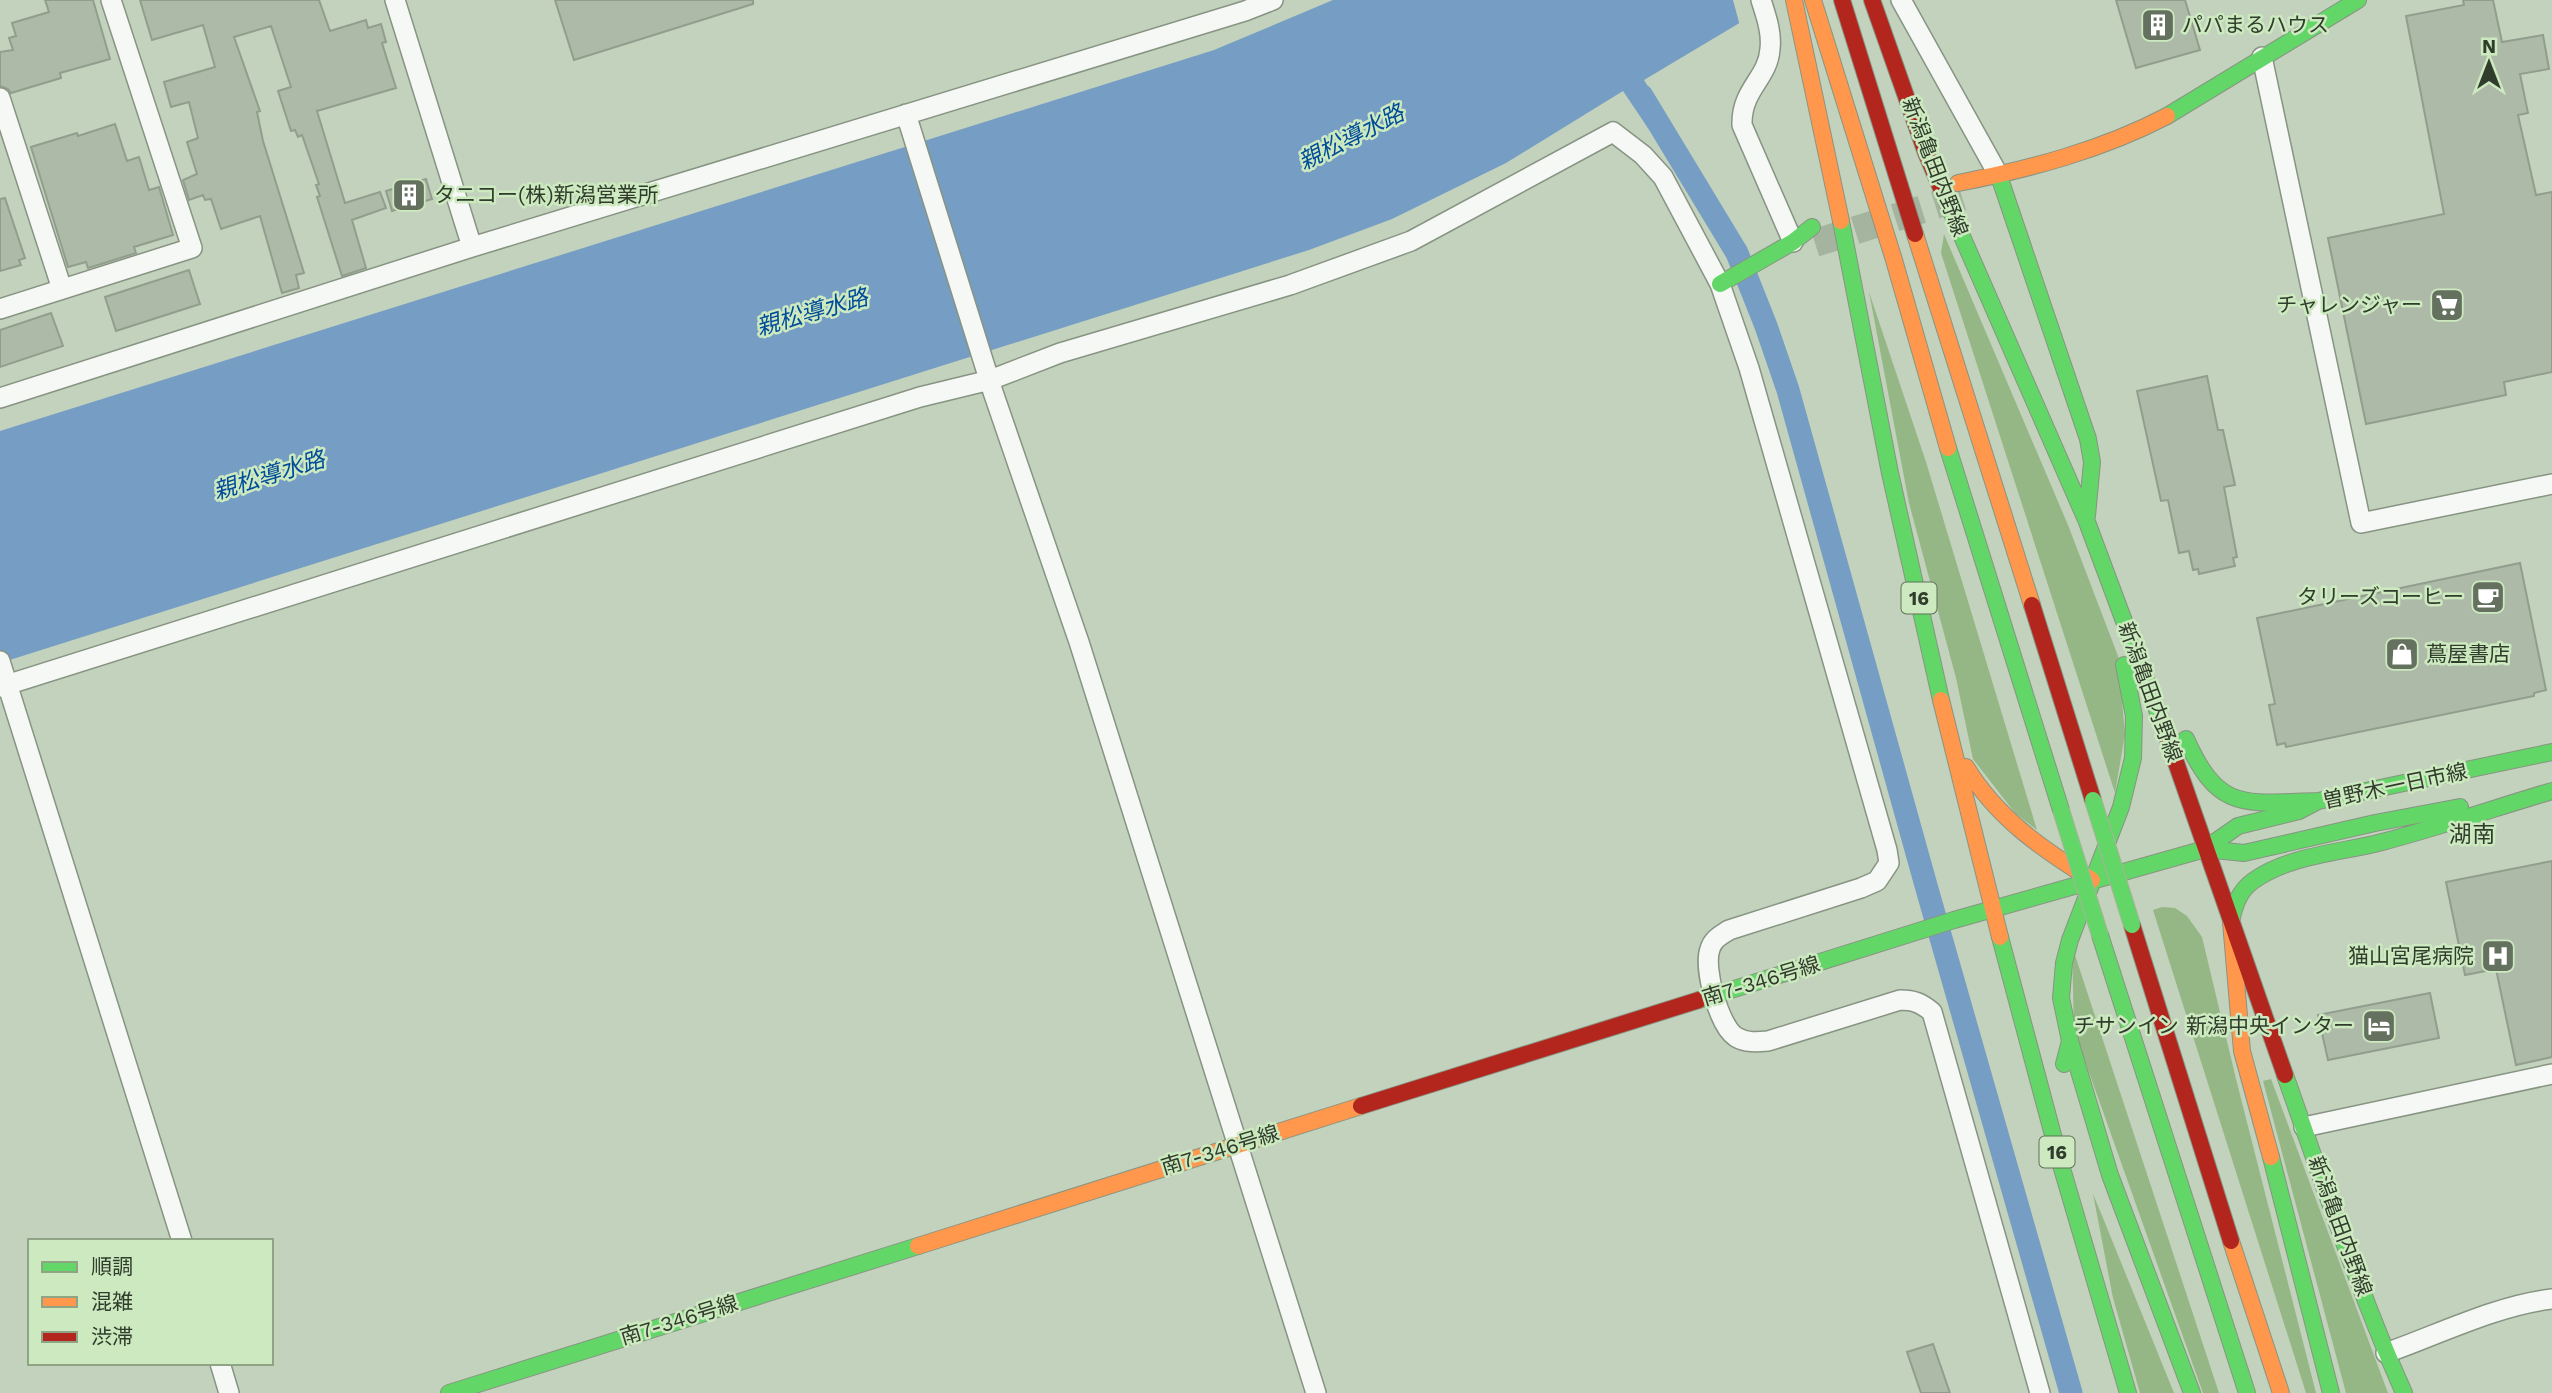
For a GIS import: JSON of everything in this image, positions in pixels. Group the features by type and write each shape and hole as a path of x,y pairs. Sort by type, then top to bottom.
{"main road":[{"path":"1812,0 1894,260 1956,476 2246,1393"},
{"path":"1842,0 2199,1145 2281,1393"},
{"name":"新潟亀田内野線","path":"1872,0 1926,153 2087,522 2186,789 2205,849 2386,1353 2404,1393"},
{"path":"1961,189 2122,136 2183,107 2358,0"},
{"name":"16","path":"1794,1 1816,91 1889,471 1992,909 2084,1250 2127,1393"},
{"path":"1999,176 2088,439 2092,462 2087,522"},
{"path":"1724,281 1793,242 1814,235"},
{"path":"2098,551 2167,689"},
{"path":"2098,551 2134,716 2134,741 2130,777 2121,807 2070,940 2061,979 2061,998 2088,1112 2147,1282 2192,1393"},
{"path":"2181,726 2204,776 2227,796 2243,802 2265,804 2318,801"},
{"path":"1952,741 1970,775 1990,804 2021,834 2093,881"},
{"name":"曽野木一日市線","path":"1992,909 2205,849 2238,826 2299,811 2318,801 2552,752"},
{"path":"2331,1393 2242,1051 2231,922 2234,907 2242,890 2275,869 2381,842 2552,790"},
{"name":"曽野木一日市線","path":"2205,849 2244,853 2375,823 2552,790"},
{"name":"南7-346号線","path":"449,1393 1992,909"},
{"path":"2062,1077 2070,1041"},
{"path":"2063,1111 2105,1320"}],"street":[{"path":"0,309 192,248 111,0"},
{"path":"395,0 472,247"},
{"path":"0,398 472,247 909,123 1273,0"},
{"path":"1901,0 1999,176"},
{"path":"1763,9 1770,37 1770,51 1762,72 1745,99 1742,125 1793,242"},
{"path":"2262,57 2361,523 2552,484"},
{"path":"0,98 62,289"},
{"path":"909,123 1033,513 1079,642 1315,1393"},
{"path":"181,1239 3,676 906,401 988,373 1290,285 1411,242 1613,132 1643,155 1663,177 1724,281 1889,863 1877,881 1729,930 1715,940 1709,951 1708,965 1714,995 1725,1027 1737,1038 1752,1042 1769,1041 1900,1000 1923,1004 1932,1012 2040,1393"},
{"path":"2304,1127 2552,1074"},
{"path":"2386,1353 2505,1310 2533,1301 2552,1299"},
{"path":"221,1365 229,1393"}],"green space":[{"path":"1944,234 2068,525 2118,656 2125,734 2115,793 1941,253"},
{"path":"1869,292 1926,462 2037,830 2015,813 1973,759 1956,678 1909,503"},
{"path":"2162,907 2175,908 2187,916 2202,937 2316,1393 2306,1393 2153,910"},
{"path":"2072,946 2219,1393 2203,1393 2074,1030"},
{"path":"2271,1079 2388,1393 2346,1393 2263,1081"},
{"path":"2093,1194 2174,1393 2140,1393 2113,1298"}],"water":[{"name":"親松導水路","path":"1333,0 1778,0 1644,80 1667,117 1648,128 1623,91 1506,163 1392,219 1309,250 0,663 0,431 1214,50"}],"pier":[{"path":"1733,0 1781,0 1740,26"}],"building":[{"path":"45,0 93,0 110,59 60,73 61,78 11,93 0,86 0,52 13,50 9,38 16,36 12,23 49,12"},
{"path":"140,0 319,0 330,31 366,20 368,28 381,24 386,42 382,43 396,88 317,111 345,203 380,192 386,208 352,220 366,268 342,276 317,197 320,196 316,185 319,184 302,135 298,137 295,130 291,131 278,91 291,87 271,26 234,37 260,111 257,112 263,141 304,273 296,275 299,288 282,293 260,216 221,229 211,199 205,200 203,195 189,200 183,180 197,174 187,142 198,138 189,102 171,107 164,82 215,67 203,25 152,40"},
{"path":"555,0 753,0 753,4 574,60"},
{"name":"パパまるハウス","path":"2116,0 2185,0 2200,50 2136,68"},
{"name":"チャレンジャー","path":"2463,0 2493,0 2502,42 2543,35 2549,69 2520,74 2528,113 2518,115 2536,195 2552,192 2552,372 2504,382 2506,395 2366,424 2328,238 2444,214 2406,16 2464,5"},
{"path":"115,124 127,161 139,157 149,190 159,187 173,235 134,247 136,253 88,268 86,262 68,267 31,147"},
{"name":"タニコー(株)新潟営業所","path":"426,179 432,199 392,211 386,191"},
{"path":"5,198 25,258 19,260 21,265 0,271 0,199"},
{"path":"189,270 200,304 116,331 105,297"},
{"path":"51,313 63,346 0,367 0,330"},
{"path":"2207,376 2218,430 2223,430 2235,485 2224,487 2237,557 2233,558 2235,566 2199,574 2198,569 2193,570 2189,551 2179,553 2168,500 2161,501 2137,391"},
{"name":"蔦屋書店","path":"2520,563 2546,690 2534,693 2534,696 2286,747 2285,743 2277,745 2269,705 2275,704 2257,618"},
{"path":"2552,861 2552,1057 2516,1065 2496,969 2465,975 2446,882"},
{"name":"チサンイン 新潟中央インター","path":"2430,993 2439,1038 2328,1060 2318,1015"},
{"path":"1933,1344 1950,1393 1921,1393 1907,1352"}],"waterway":[{"path":"1642,96 1737,253 1788,390 2071,1393"}],"tunnel":[{"path":"1815,243 1964,196"}],"traffic: fast":[{"path":"2167,116 2358,0"},
{"path":"1999,176 2088,439 2092,462 2087,516"},
{"path":"1947,202 2087,522 2165,731"},
{"path":"1841,221 1890,473 1941,700"},
{"path":"1720,284 1793,242 1812,227"},
{"path":"1948,448 2061,810"},
{"path":"2064,1064 2070,1041 2061,998 2064,963 2070,940 2121,807 2133,758 2134,716 2124,665"},
{"path":"2186,739 2198,763 2223,792 2253,802 2318,801"},
{"path":"1699,1000 1954,920 2205,849 2238,826 2299,811 2318,801 2552,752"},
{"path":"2231,922 2244,889 2282,865 2403,836 2552,791"},
{"path":"2093,800 2132,925"},
{"path":"2205,849 2244,853 2460,807"},
{"path":"2061,810 2100,935"},
{"path":"2100,935 2247,1393"},
{"path":"2000,937 2061,1165 2128,1393"},
{"path":"2070,1041 2110,1175 2192,1393"},
{"path":"2285,1075 2356,1275 2404,1393"},
{"path":"2271,1157 2331,1393"},
{"path":"449,1393 918,1246"}],"traffic: slow":[{"path":"1794,0 1841,221"},
{"path":"1813,0 1894,260 1948,448"},
{"path":"1958,183 2065,157 2117,139 2167,116"},
{"path":"1915,234 2032,605"},
{"path":"1941,700 2000,937"},
{"path":"1966,767 2006,817 2092,880"},
{"path":"2231,922 2242,1051 2271,1157"},
{"path":"918,1246 1361,1106"},
{"path":"2231,1241 2281,1393"}],"traffic: jam":[{"path":"1842,0 1915,234"},
{"path":"1872,0 1926,153 1947,202"},
{"path":"2032,605 2093,800"},
{"path":"2165,731 2285,1075"},
{"path":"2132,925 2231,1241"},
{"path":"1361,1106 1699,1000"}],"place":[{"name":"パパまるハウス","path":"2158,25"},
{"name":"タニコー(株)新潟営業所","path":"409,195"},
{"name":"チャレンジャー","path":"2447,305"},
{"name":"タリーズコーヒー","path":"2488,597"},
{"name":"蔦屋書店","path":"2402,654"},
{"name":"猫山宮尾病院","path":"2498,956"},
{"name":"チサンイン 新潟中央インター","path":"2379,1026"}],"district":[{"name":"湖南","path":"2472,834"}]}
